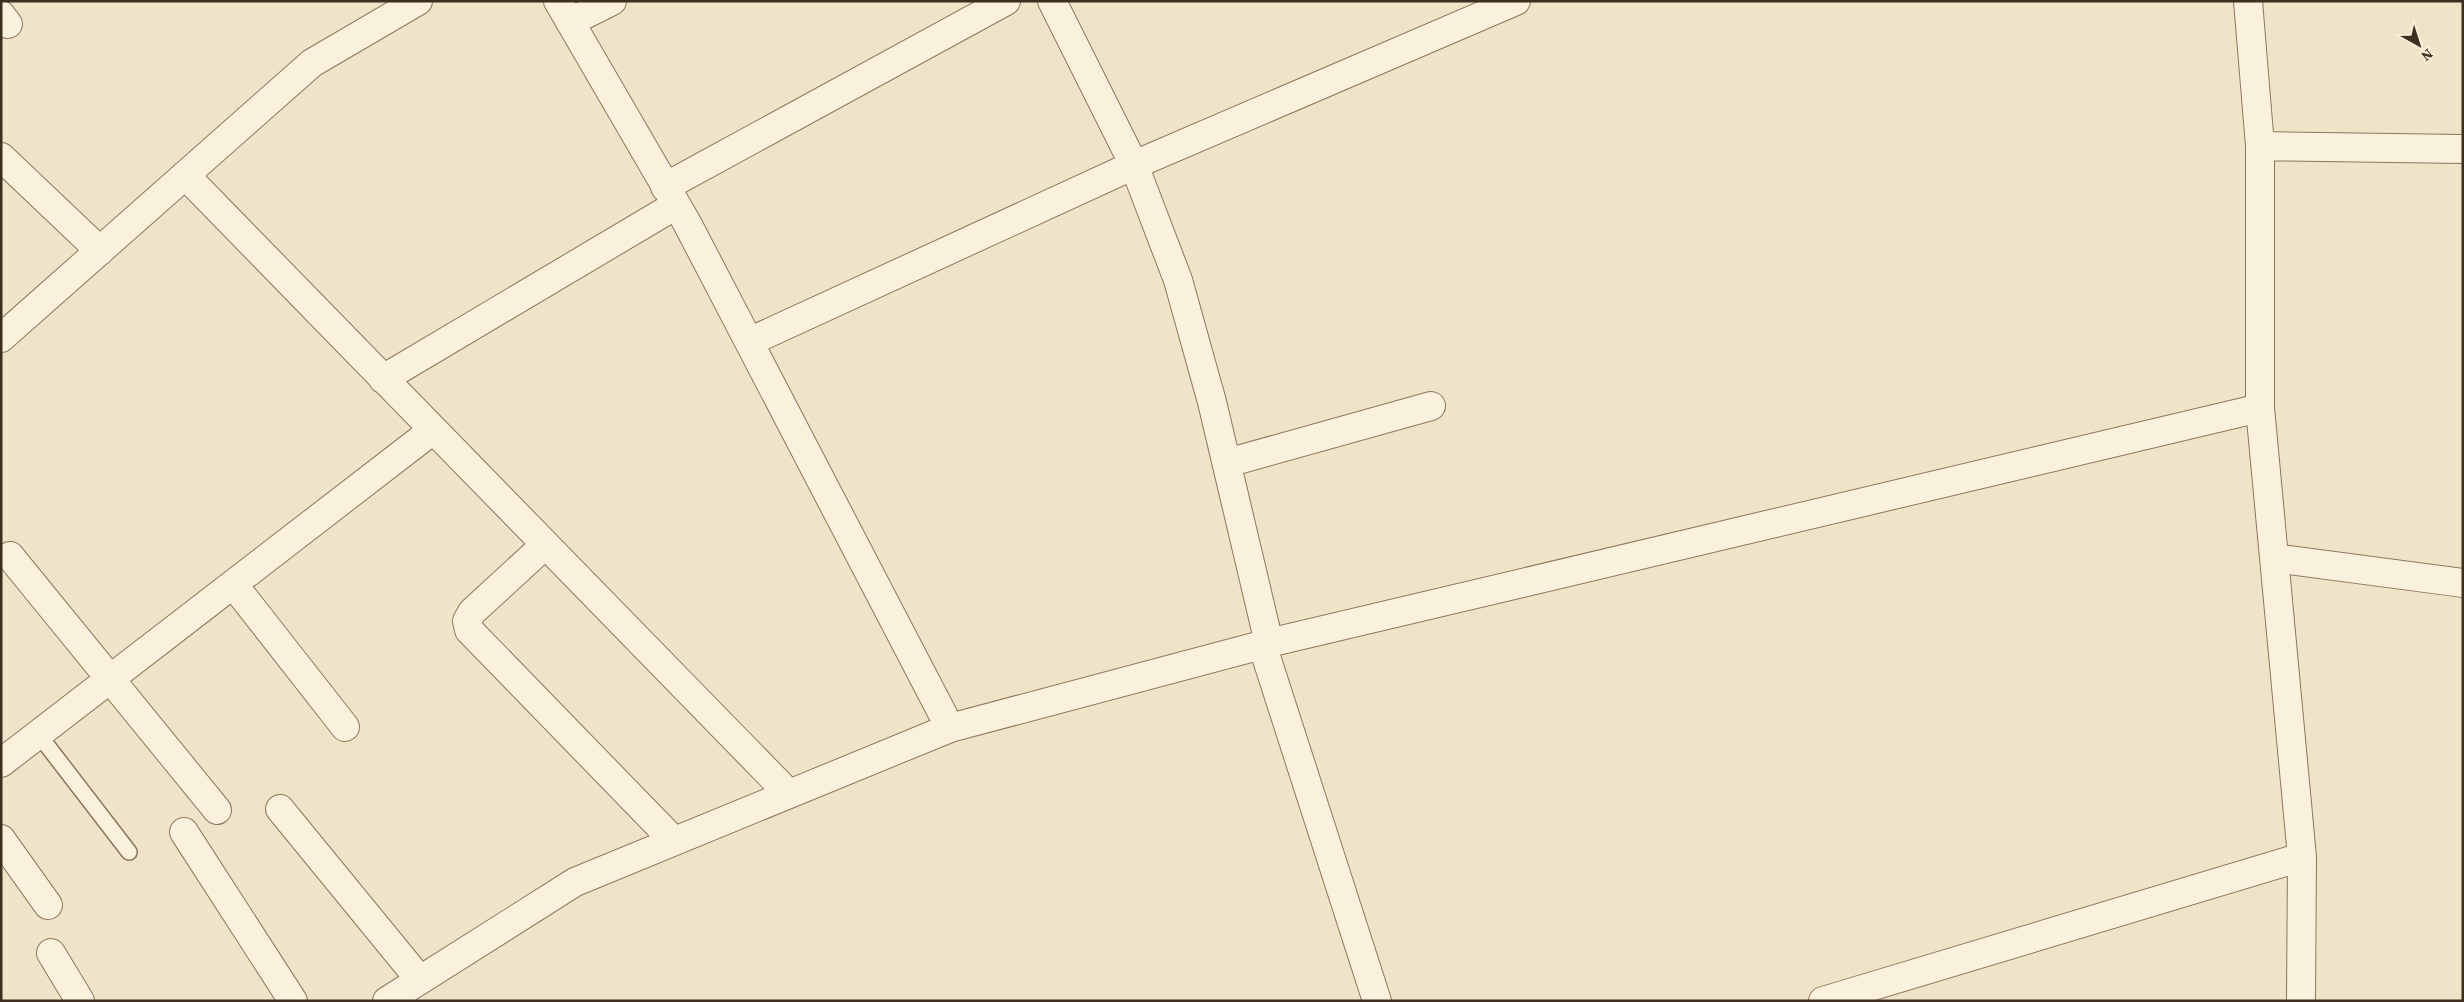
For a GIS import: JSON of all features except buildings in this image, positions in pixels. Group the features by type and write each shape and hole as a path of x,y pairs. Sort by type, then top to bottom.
{"street":[{"path":"1,338 312,63 418,1"},
{"path":"612,1 564,12 671,196 950,728"},
{"path":"383,379 671,196 1006,1"},
{"path":"1052,1 1134,165 1178,280 1227,463 1266,643 1377,1001"},
{"path":"749,342 1134,165 1516,1"},
{"path":"2248,1 2260,146 2260,408 2302,857 2301,1001"},
{"path":"2260,146 2463,149"},
{"path":"1,157 100,251"},
{"path":"185,175 788,794"},
{"path":"1227,463 1430,406"},
{"path":"387,1001 575,882 950,728 1266,643 2260,408"},
{"path":"1,764 434,430"},
{"path":"546,545 472,612 468,621 469,630 674,842"},
{"path":"10,556 217,810"},
{"path":"2274,558 2463,582"},
{"path":"233,584 345,727"},
{"path":"280,809 420,980"},
{"path":"184,832 294,1001"},
{"path":"1,839 48,905"},
{"path":"1822,1001 2302,857"},
{"path":"50,953 80,1001"}],"lane":[{"path":"39,734 129,852"}]}
